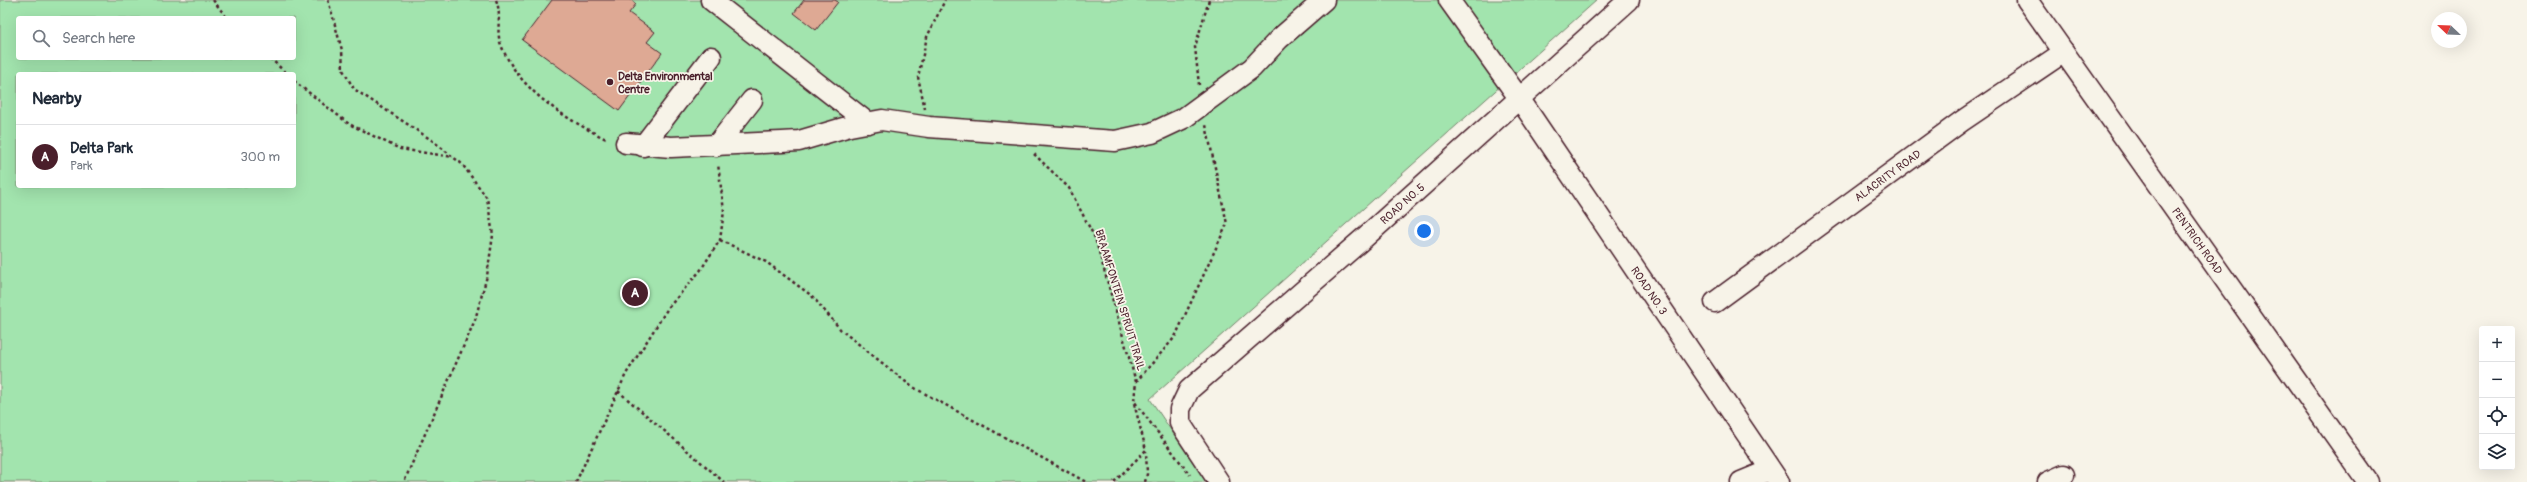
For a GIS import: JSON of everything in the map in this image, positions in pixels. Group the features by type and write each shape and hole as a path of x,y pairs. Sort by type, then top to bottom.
{"street":[{"path":"711,0 868,123"},
{"path":"635,145 716,146 799,141 882,120 929,127 1115,141 1152,133 1184,118 1252,68 1280,39 1324,0"},
{"name":"ROAD NO. 3","path":"1449,0 1520,98 1775,476"},
{"name":"ROAD NO. 5","path":"1219,482 1184,431 1179,416 1185,397 1194,386 1364,238 1629,0"},
{"name":"PENTRICH ROAD","path":"2027,0 2118,125 2368,482"},
{"name":"ALACRITY ROAD","path":"1714,302 1962,121 2064,52"},
{"path":"635,145 711,57"},
{"path":"716,146 752,100"},
{"path":"1741,482 1775,476"}],"path":[{"path":"213,0 225,16"},
{"path":"328,0 342,50 343,70 354,89 433,141 462,164 487,198 493,235 488,276 475,320 404,482"},
{"path":"496,0 499,7 500,42 516,72 530,87 572,122 610,141 635,145"},
{"path":"929,127 918,77 927,37 945,0"},
{"name":"BRAAMFONTEIN SPRUIT TRAIL","path":"1136,382 1175,337 1228,224 1212,144 1200,106 1195,47 1209,0"},
{"path":"272,60 285,72"},
{"path":"296,83 348,124 400,149 453,157"},
{"path":"576,482 626,374 668,308 700,271 720,240 724,211 716,146"},
{"name":"BRAAMFONTEIN SPRUIT TRAIL","path":"1033,153 1069,188 1095,238 1136,382 1134,401 1146,450 1147,474 1145,482"},
{"path":"720,240 766,262 812,296 841,330 911,386 1086,482"},
{"path":"618,391 724,482"},
{"path":"1134,401 1193,478"},
{"path":"1114,482 1146,450"}],"green space":[{"path":"0,0 1597,0 1150,399 1206,482 0,482"}],"building":[{"name":"Delta Environmental Centre","path":"552,0 631,0 636,4 629,13 655,32 647,42 662,53 619,111 522,40"},
{"path":"804,0 835,0 838,2 816,30 794,13"}],"place":[{"name":"Delta Environmental Centre","path":"610,82"},
{"name":"Delta Park","path":"635,293"}]}
